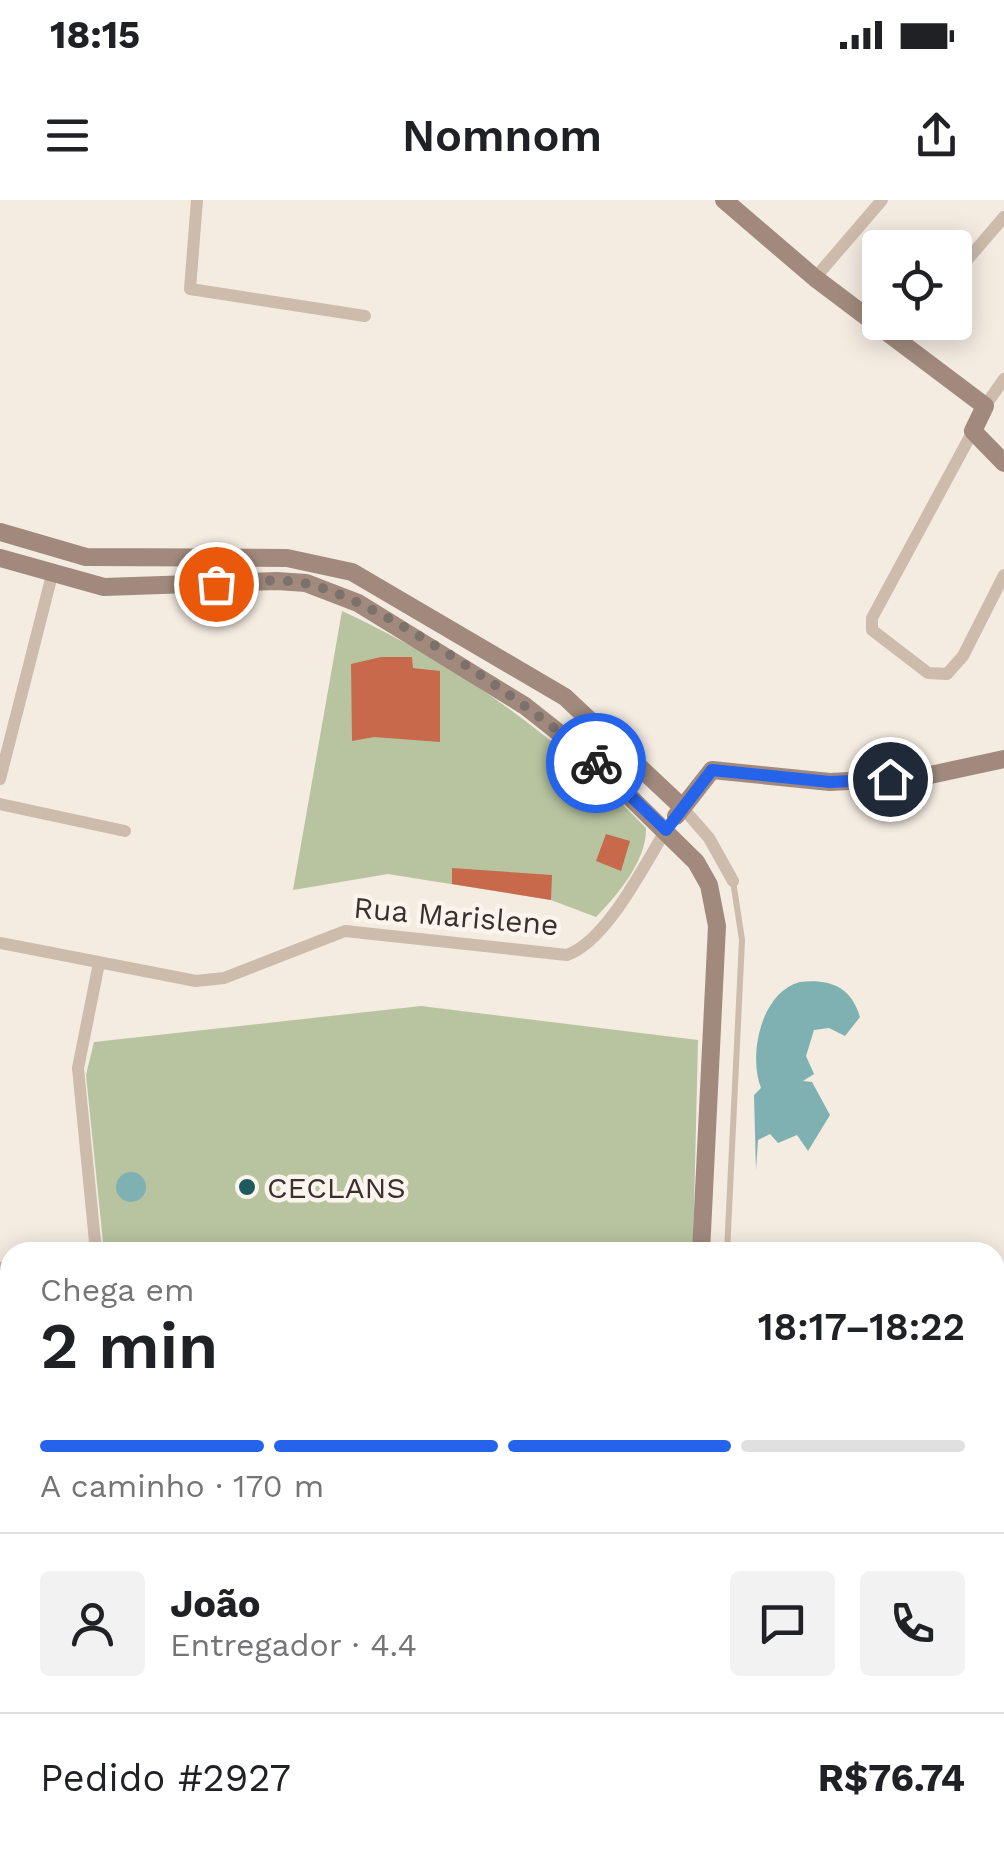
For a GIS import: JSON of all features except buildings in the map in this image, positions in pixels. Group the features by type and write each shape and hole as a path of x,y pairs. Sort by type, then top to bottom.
{"street":[{"path":"197,200 190,289 366,316"},
{"path":"815,278 882,200"},
{"path":"733,203 815,278 985,406"},
{"path":"972,254 1004,217"},
{"path":"1004,379 985,406 872,618 874,635 928,673 947,674 963,656 1004,575"},
{"path":"973,431 1004,463"},
{"path":"0,532 86,557 287,558 332,564 374,582 544,682 588,716 709,838 733,881"},
{"path":"0,558 104,587 277,581 319,587 388,620 525,706 587,755 666,830 696,862 709,885 717,926 701,1242"},
{"path":"0,792 52,574"},
{"path":"525,706 544,682"},
{"name":"Rua Marislene","path":"0,943 210,982 334,934 360,930 567,954 583,947 617,907 666,830 712,770 830,782 921,777 1004,759"},
{"path":"0,804 125,832"},
{"path":"94,1242 78,1068 99,963"}],"lane":[{"path":"727,1242 742,940 733,881"},
{"path":"0,1465 0,1476"}],"green space":[{"path":"342,611 426,654 504,705 578,763 646,828 636,864 622,888 596,917 551,900 388,874 293,890"},
{"path":"421,1006 698,1040 693,1242 103,1242 86,1075 94,1042"}],"water":[{"path":"800,982 838,987 851,998 860,1017 845,1036 829,1028 814,1030 806,1056 814,1074 803,1081 812,1082 830,1115 808,1151 797,1135 778,1143 770,1134 758,1140 756,1170 754,1095 761,1088 757,1043 767,1011 776,998"},
{"path":"131,1172 142,1176 146,1187 142,1198 131,1202 120,1198 116,1187 120,1176"}],"way so far":[{"path":"216,584 306,583 358,603 525,706 596,763"}],"place":[{"name":"CECLANS","path":"247,1187"}],"route":[{"path":"596,763 666,830 709,770 805,781 890,779"}]}
